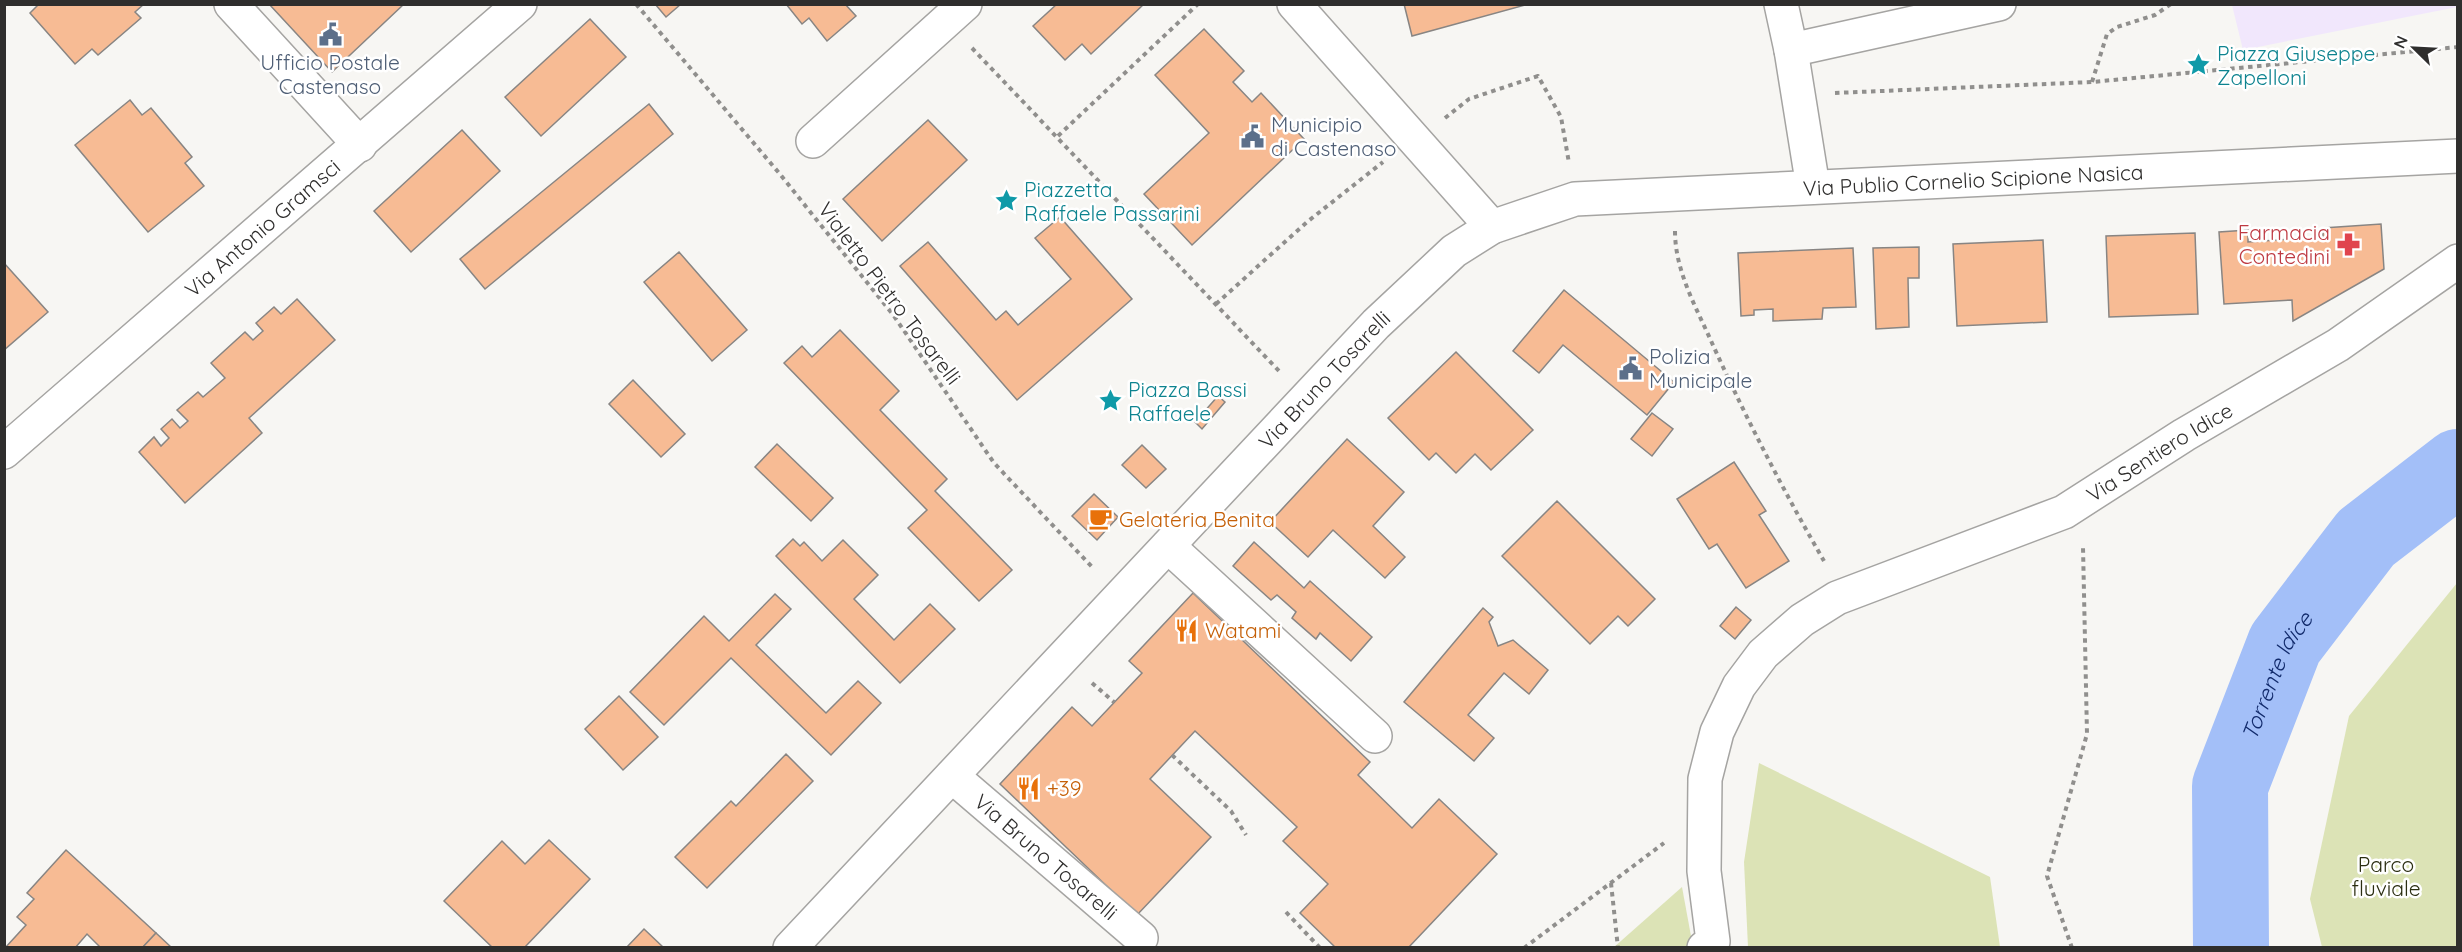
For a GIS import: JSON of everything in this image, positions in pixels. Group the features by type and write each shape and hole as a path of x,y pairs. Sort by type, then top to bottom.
{"street":[{"path":"231,4 360,145"},
{"name":"Via Antonio Gramsci","path":"4,452 520,4"},
{"path":"1294,4 1492,227"},
{"path":"1781,4 1799,94 1813,186"},
{"path":"1791,50 1999,4"},
{"path":"813,141 947,10"},
{"name":"Via Publio Cornelio Scipione Nasica","path":"1492,227 1575,199 2457,156"},
{"name":"Via Bruno Tosarelli","path":"790,948 1400,299 1454,251 1492,227"},
{"name":"Via Sentiero Idice","path":"1704,948 1713,941 1704,871 1705,779 1717,732 1739,686 1763,654 1802,620 1841,597 2064,512 2184,435 2338,345 2457,261"},
{"path":"1168,546 1375,736"},
{"name":"Via Bruno Tosarelli","path":"952,776 1141,938"}],"path":[{"name":"Vialetto Pietro Tosarelli","path":"636,4 779,172 894,316 994,463 1121,597"},
{"path":"1058,136 1198,4"},
{"path":"2092,82 2107,34 2118,27 2154,15 2171,4"},
{"path":"947,10 1058,136 1305,399"},
{"path":"1799,94 2092,82 2457,47"},
{"path":"1675,194 1675,254 1690,294 1746,417 1841,597"},
{"path":"2064,512 2083,538 2086,734 2047,876 2072,948"},
{"path":"1172,755 1230,811 1246,835"},
{"path":"1524,948 1703,814"},
{"path":"1611,883 1618,948"},
{"path":"1286,912 1320,948"}],"shaded area":[{"path":"2457,4 2457,7 2243,50 2232,5"}],"green space":[{"name":"Parco fluviale","path":"2457,583 2457,947 2322,947 2310,899 2349,716"},
{"path":"1759,763 1990,877 2000,947 1748,947 1744,862"},
{"path":"1682,887 1693,947 1613,948"}],"building":[{"path":"39,4 144,4 135,12 141,18 98,55 92,49 75,64 30,13"},
{"path":"269,4 404,4 332,72"},
{"path":"655,4 681,4 666,17"},
{"path":"786,4 845,4 856,16 827,41 809,18 802,24"},
{"path":"1057,4 1144,4 1091,54 1082,44 1065,60 1033,26"},
{"path":"1404,4 1529,4 1412,36"},
{"path":"590,19 626,57 541,136 505,97"},
{"name":"Municipio di Castenaso","path":"1204,29 1244,71 1233,82 1252,102 1261,93 1304,139 1192,245 1144,194 1209,133 1155,75"},
{"path":"130,100 142,115 151,108 192,157 185,163 204,186 148,232 75,145"},
{"path":"649,104 673,134 485,289 460,259"},
{"path":"928,120 967,160 882,241 843,199"},
{"path":"462,130 500,171 411,252 374,211"},
{"path":"1060,217 1132,299 1017,400 900,266 928,242 996,320 1006,311 1018,325 1071,279 1035,238"},
{"path":"2381,224 2384,269 2293,321 2292,300 2224,304 2219,232 2248,230 2248,242 2323,237 2323,228"},
{"path":"2195,233 2198,314 2109,317 2106,236"},
{"path":"2043,240 2047,322 1957,326 1953,244"},
{"path":"1919,247 1919,278 1908,278 1909,327 1876,329 1873,248"},
{"path":"1853,248 1856,307 1823,308 1822,319 1773,321 1773,309 1754,310 1754,315 1741,316 1738,253"},
{"path":"679,252 747,330 712,361 644,282"},
{"path":"4,263 48,312 4,350"},
{"path":"1564,290 1674,382 1647,415 1563,345 1539,373 1513,351"},
{"path":"297,299 335,340 249,418 262,433 185,503 139,452 154,437 161,446 169,438 161,429 172,419 180,428 188,421 177,410 198,392 203,397 225,378 211,363 245,332 253,340 263,331 256,323 274,307 281,314"},
{"path":"840,330 899,391 880,410 947,479 935,491 1012,570 979,601 908,528 927,510 784,363 802,346 812,357"},
{"path":"1456,352 1533,430 1491,470 1475,454 1456,473 1436,453 1429,460 1388,418"},
{"path":"633,380 685,434 661,457 609,404"},
{"path":"1218,396 1225,402 1202,429 1195,422"},
{"path":"1652,413 1673,429 1652,456 1631,439"},
{"path":"1347,439 1404,492 1373,526 1405,557 1385,578 1333,530 1308,557 1270,522"},
{"path":"777,444 833,498 811,521 755,467"},
{"path":"1142,445 1166,469 1146,488 1122,465"},
{"path":"1734,462 1766,511 1759,515 1789,561 1746,588 1717,544 1709,549 1677,499"},
{"path":"1094,494 1118,517 1097,540 1072,516"},
{"path":"1557,501 1655,599 1628,626 1618,616 1590,644 1502,556"},
{"path":"793,539 800,546 804,542 822,561 843,540 878,575 854,599 894,640 930,604 955,629 900,683 776,556"},
{"path":"1254,542 1304,588 1310,581 1372,637 1351,661 1320,633 1316,639 1292,618 1296,612 1277,595 1271,600 1233,566"},
{"path":"1193,593 1370,762 1358,775 1412,828 1439,799 1497,854 1408,948 1336,948 1300,913 1328,884 1283,841 1297,827 1195,731 1150,779 1211,837 1137,915 1000,784 1072,707 1092,726 1142,673 1129,661"},
{"path":"775,594 791,609 756,645 826,713 858,681 881,703 831,755 731,658 664,725 630,692 704,616 729,641"},
{"path":"1736,607 1751,620 1735,639 1720,626"},
{"path":"1483,608 1493,617 1489,622 1498,646 1513,640 1548,670 1529,694 1504,673 1468,715 1494,738 1474,761 1404,702"},
{"path":"619,696 658,737 623,770 585,729"},
{"path":"786,754 813,781 707,888 675,857 731,801 736,806"},
{"path":"549,840 590,879 524,948 493,948 444,901 502,841 525,864"},
{"path":"66,850 156,933 142,948 101,948 87,934 75,948 5,948 26,925 17,917 34,899 27,893"},
{"path":"644,929 664,948 626,948"},
{"path":"156,933 172,948 142,948"}],"waterway":[{"name":"Torrente Idice","path":"2231,948 2230,786 2285,644 2366,538 2458,467"}],"place":[{"name":"Ufficio Postale Castenaso","path":"330,34"},
{"name":"Piazza Giuseppe Zapelloni","path":"2199,65"},
{"name":"Municipio di Castenaso","path":"1253,136"},
{"name":"Piazzetta Raffaele Passarini","path":"1006,201"},
{"name":"Farmacia Contedini","path":"2348,244"},
{"name":"Polizia Municipale","path":"1631,368"},
{"name":"Piazza Bassi Raffaele","path":"1110,401"},
{"name":"Gelateria Benita","path":"1101,519"},
{"name":"Watami","path":"1187,630"},
{"name":"+39","path":"1029,788"}]}
